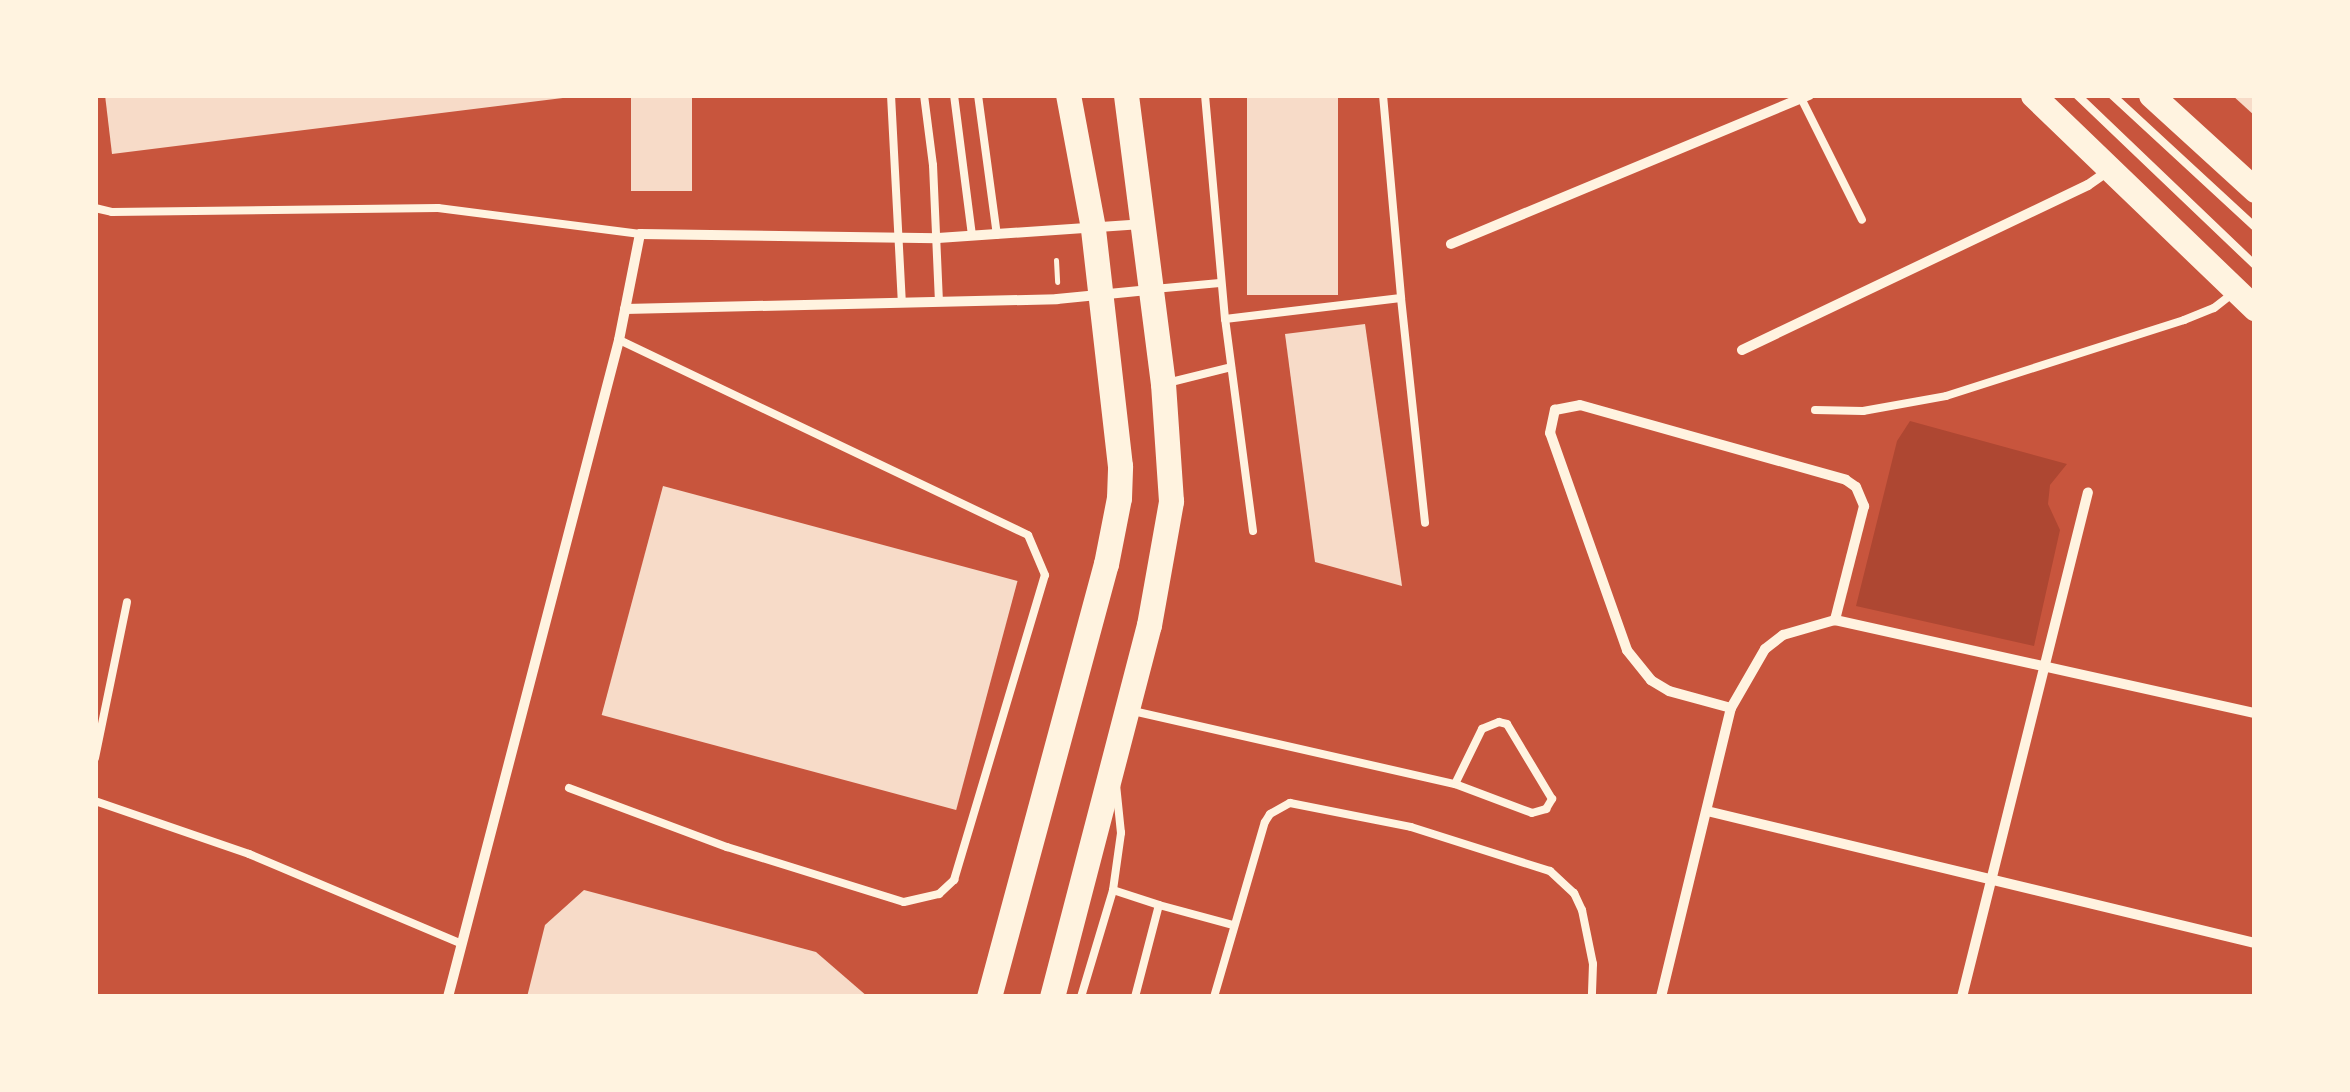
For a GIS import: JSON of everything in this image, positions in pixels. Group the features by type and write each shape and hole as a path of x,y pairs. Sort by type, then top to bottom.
{"main road":[{"path":"989,997 1114,530 1120,466 1094,228 1068,95"},
{"path":"2033,95 2255,309"},
{"path":"2151,95 2255,190"},
{"path":"1052,997 1153,606 1171,501 1164,384 1125,98"}],"street":[{"path":"1452,244 1805,97"},
{"path":"1742,350 2088,185 2108,170"},
{"path":"448,997 619,340 640,234 938,238 1143,224"},
{"path":"625,310 1102,297 1152,289"},
{"path":"1731,708 1669,691 1651,680 1627,650 1550,433 1555,410 1580,405 1846,480 1856,487 1864,506 1835,620"},
{"path":"1962,997 2088,492"},
{"path":"1661,997 1731,708 1765,649 1795,630 1835,620 2255,713"},
{"path":"1707,811 2255,943"}],"lane":[{"path":"892,95 902,303"},
{"path":"924,95 938,238 939,302"},
{"path":"954,95 972,236"},
{"path":"978,95 997,235"},
{"path":"1204,95 1220,284 1252,531"},
{"path":"1383,95 1426,523"},
{"path":"2078,95 2255,265"},
{"path":"2112,95 2255,228"},
{"path":"1805,97 1862,220"},
{"path":"95,208 112,212 438,208 640,234"},
{"path":"1152,289 1220,284"},
{"path":"1815,410 1863,411 1946,396 2184,320 2214,308 2236,291"},
{"path":"1226,319 1402,298"},
{"path":"570,788 727,847 904,902 939,894 954,880 1045,575 1028,535 619,340"},
{"path":"1164,384 1231,367"},
{"path":"95,758 127,602"},
{"path":"1126,710 1454,784 1532,813 1546,809 1552,798 1507,724 1500,722 1482,729 1454,784"},
{"path":"1081,997 1113,890 1121,802 1111,766"},
{"path":"95,800 249,854 462,944"},
{"path":"1214,997 1265,822 1278,808 1290,803 1412,827 1550,871 1574,893 1590,935 1592,997"},
{"path":"1113,890 1233,925"},
{"path":"1136,997 1159,904"}],"path":[{"path":"1056,260 1058,291"}],"shaded area":[{"path":"1910,421 2067,464 2050,485 2048,504 2060,530 2034,646 1856,606 1897,441"}],"building":[{"path":"105,95 571,95 571,97 112,154"},
{"path":"631,95 692,95 692,191 631,191"},
{"path":"1247,95 1338,95 1338,295 1247,295"},
{"path":"2232,95 2255,95 2255,116"},
{"path":"1365,324 1402,586 1315,562 1285,334"},
{"path":"663,486 1017,581 956,810 602,715"},
{"path":"584,890 816,952 868,997 527,997 545,925"}]}
